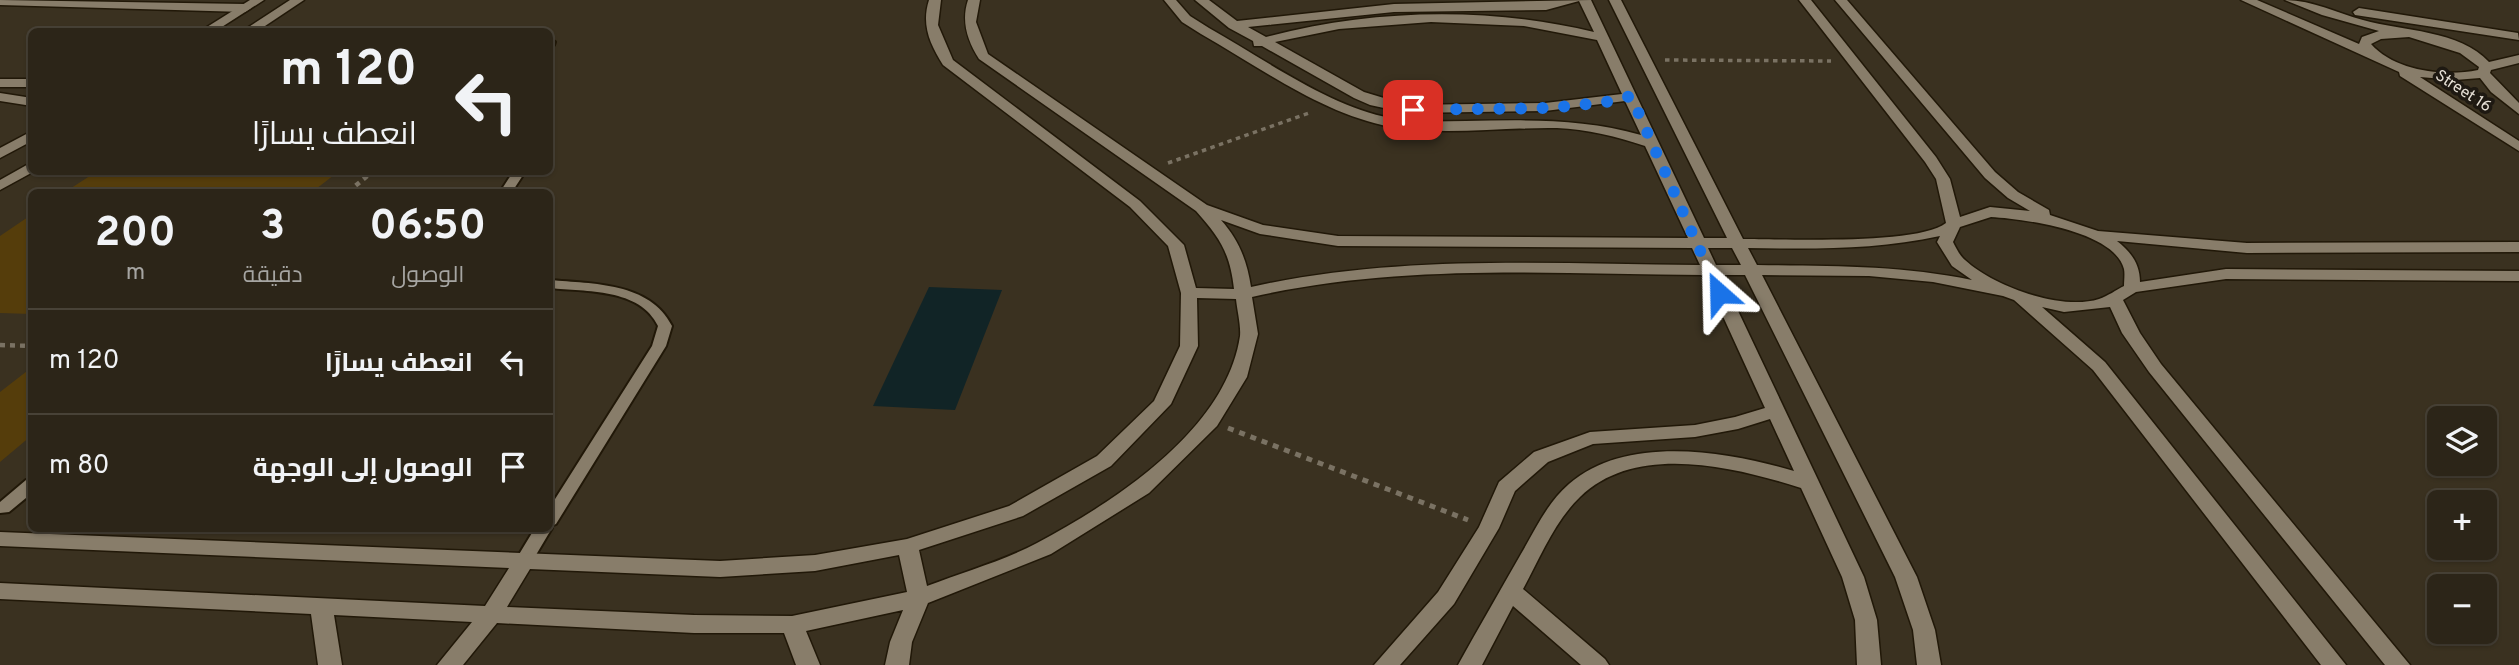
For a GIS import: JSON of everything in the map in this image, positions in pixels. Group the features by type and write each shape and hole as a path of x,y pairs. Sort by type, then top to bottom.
{"street":[{"path":"212,28 258,0"},
{"path":"253,28 298,0"},
{"path":"0,539 720,569 814,563 908,546 1016,511 1104,461 1162,404 1189,346 1189,293 1176,245 1135,204 948,62 932,36 931,10 935,0"},
{"path":"0,591 694,624 792,625 919,598 1043,549 1142,488 1210,422 1238,377 1247,345 1249,334 1244,294 1238,262 1224,233 1200,208 983,56 970,33 970,10 974,0"},
{"path":"1170,0 1186,19 1205,31 1333,104 1358,115 1394,122 1560,124 1652,143"},
{"path":"1201,0 1235,24 1366,99 1399,108 1427,111 1549,108 1606,102 1631,96"},
{"path":"1205,31 1235,24 1374,9 1546,6 1574,0"},
{"path":"1585,0 1708,270 1853,577 1866,620 1869,665"},
{"path":"1615,0 1906,577 1924,630 1929,665"},
{"path":"1805,0 1943,179 1950,226 1945,246 1958,265 2010,294 2099,366 2334,665"},
{"path":"1841,0 1990,175 2013,195 2060,221 2093,234 2128,261 2133,271 2132,288"},
{"path":"2247,0 2390,63 2434,75 2455,77 2519,59"},
{"name":"Street 16","path":"2291,0 2472,53 2483,61 2496,89 2519,110"},
{"path":"2301,0 2400,19 2519,37"},
{"path":"0,1 245,8"},
{"path":"0,16 28,2"},
{"path":"1238,49 1264,41 1358,23 1408,20 1520,19 1568,27 1604,37"},
{"path":"2374,55 2365,44 2366,40 2380,35 2519,37"},
{"name":"Street 16","path":"2390,63 2519,147"},
{"path":"0,83 28,83"},
{"path":"0,97 28,101"},
{"path":"0,154 28,137"},
{"path":"0,186 28,168"},
{"path":"1200,208 1261,229 1338,241 1856,244 1905,239 1950,226 1975,214 2024,214 2060,221"},
{"path":"2093,234 2247,248 2519,247"},
{"path":"1189,293 1244,294 1306,280 1394,270 1869,271 1933,277 2072,306 2115,301 2132,288 2226,274 2519,276"},
{"path":"2115,301 2131,333 2155,368 2398,665"},
{"path":"1386,665 1446,598 1489,528 1506,487 1541,457 1590,438 1695,431 1738,424 1774,411"},
{"path":"1470,665 1556,510 1582,484 1619,467 1664,459 1711,459 1760,467 1809,483"},
{"path":"897,665 901,642 919,598 908,546"},
{"path":"449,665 491,615 524,561"},
{"path":"1510,590 1597,665"},
{"path":"321,606 330,665"},
{"path":"792,625 808,665"}],"lane":[{"path":"553,284 631,295 658,310 665,326 659,346 553,515"},
{"path":"3,508 28,487"},
{"path":"524,561 542,532"}],"path":[{"path":"1645,60 1853,61"},
{"path":"1148,170 1333,104"},
{"path":"352,189 369,175"},
{"path":"0,345 28,346"},
{"path":"1210,422 1489,528"}],"shaded area":[{"path":"91,175 334,175 316,189 70,189"},
{"path":"28,217 28,314 0,313 0,236"},
{"path":"28,370 28,439 0,462 0,392"}],"water":[{"path":"929,287 1002,290 955,410 873,406"}],"route":[{"path":"1413,110 1549,108 1579,106 1631,96 1719,293"}]}
